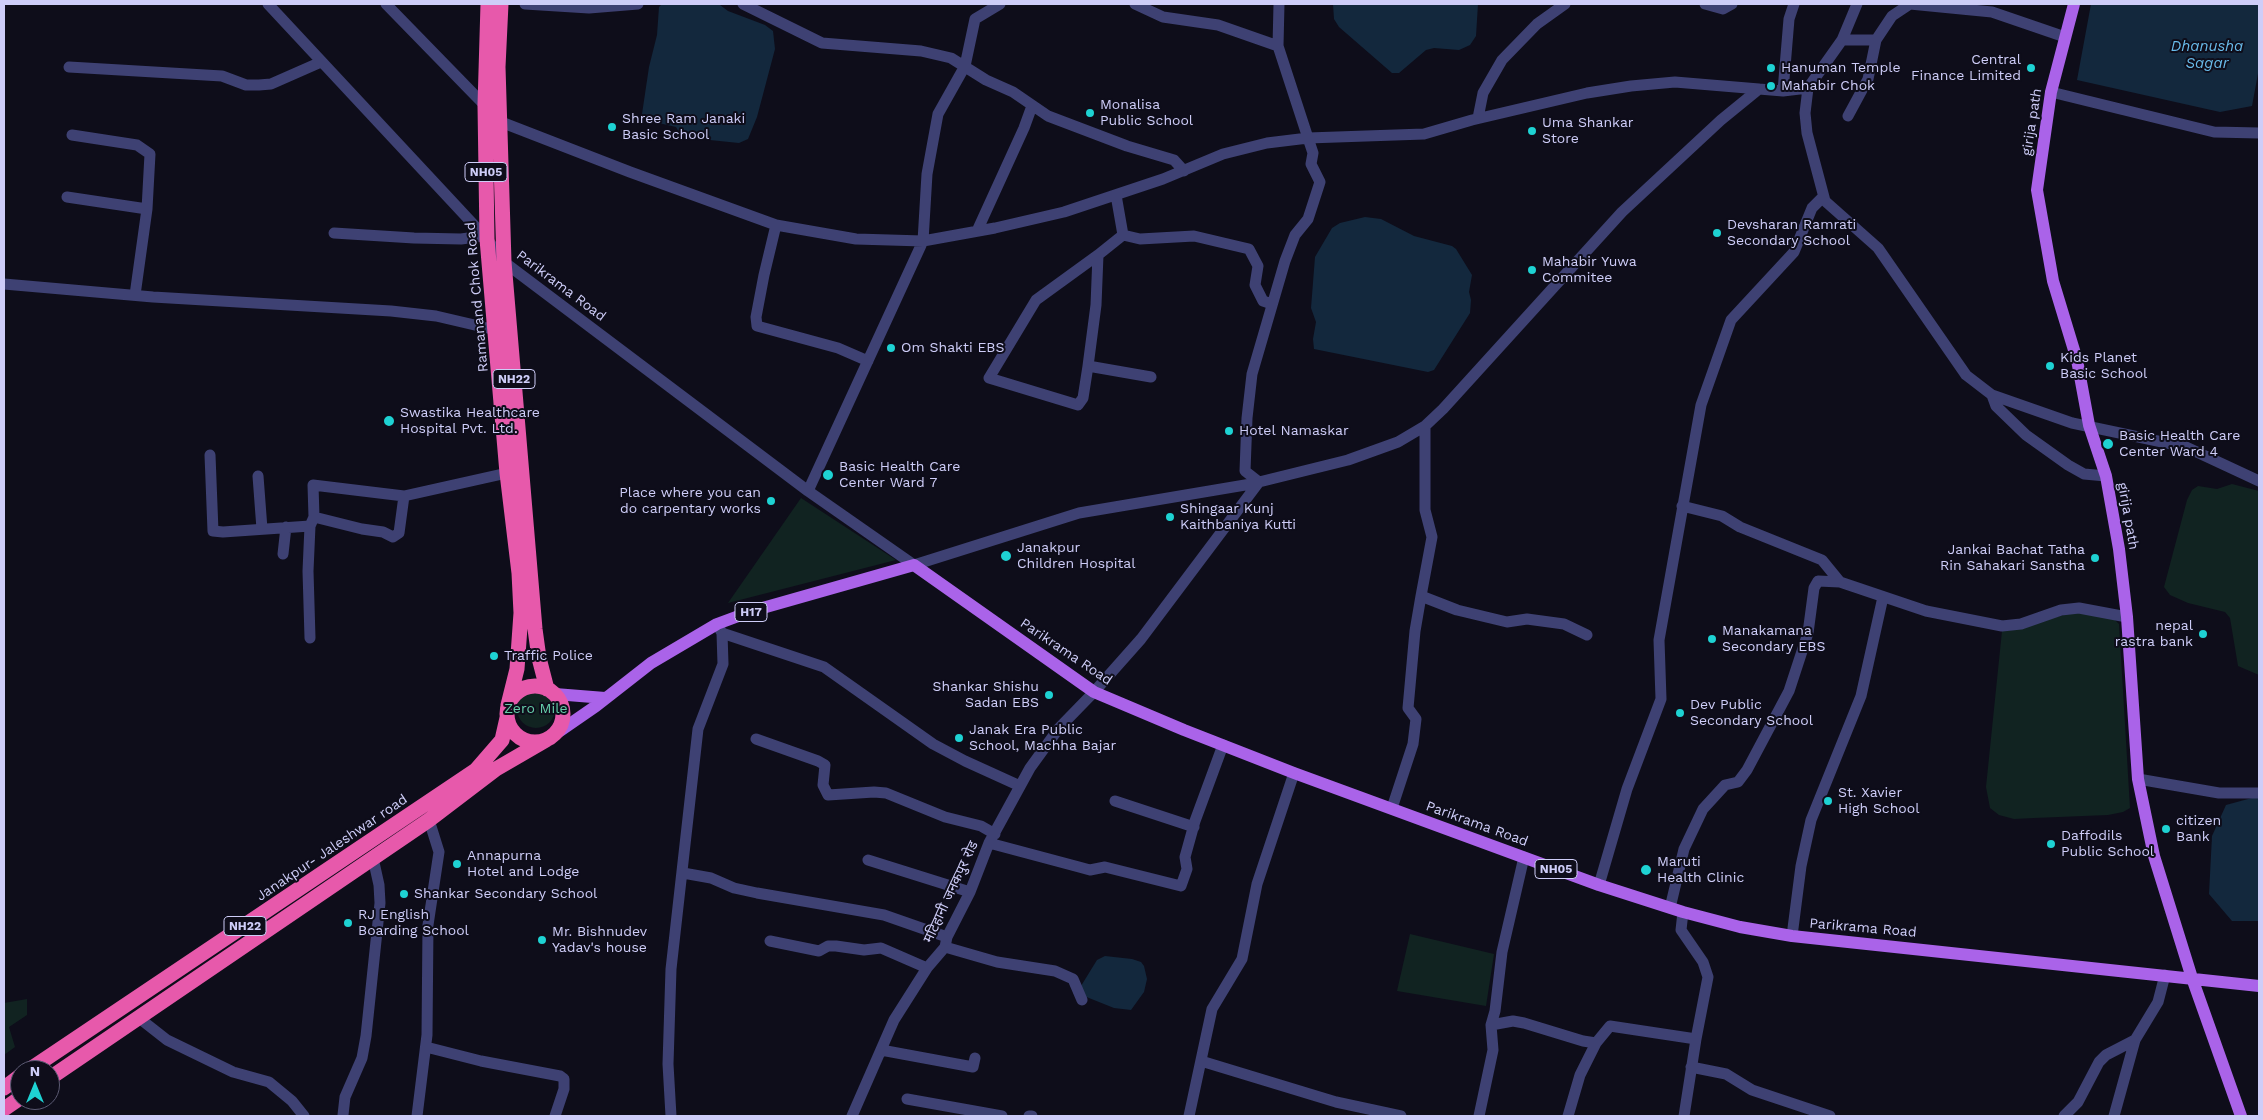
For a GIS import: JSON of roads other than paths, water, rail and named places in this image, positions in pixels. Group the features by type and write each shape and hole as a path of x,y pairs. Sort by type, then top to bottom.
{"highway":[{"name":"Ramanand Chok Road","path":"488,4 485,105 485,238 496,330 507,473 519,573 521,613 519,654 507,712"},
{"name":"NH22","path":"60,1071 429,820 496,769 550,738 560,727 563,717 561,702 551,691 539,658 535,628 504,262 498,67 501,4"},
{"name":"NH22","path":"507,712 514,695 523,688 534,686 551,691"},
{"path":"507,712 512,730 521,739 533,742 550,738"},
{"name":"Janakpur- Jaleshwar road","path":"44,1060 476,770 502,740 507,712"}],"main road":[{"name":"girija path","path":"2074,4 2051,92 2037,190 2053,281 2077,360 2089,425 2106,476 2119,549 2127,617 2138,779 2154,856 2192,978 2241,1116"},
{"name":"H17","path":"550,738 651,663 752,611 914,565"},
{"name":"Parikrama Road","path":"914,565 1094,692 1294,773 1599,885 1677,910 1740,927 1792,936 2259,986"},
{"path":"551,691 606,698"}],"street":[{"name":"Parikrama Road","path":"268,4 485,238 504,262 808,491"},
{"path":"386,4 455,72 501,122 630,172 776,225 856,238 923,241 1064,212 1184,171 1223,154 1267,143 1308,138 1424,134 1478,118 1587,93 1631,86 1675,82 1783,91 1808,88"},
{"path":"525,4 589,8 638,4"},
{"path":"743,4 822,43 921,51 951,58 986,80 1013,92 1048,116 1082,131 1174,160 1184,171"},
{"path":"808,491 923,241 927,174 938,114 965,66 975,19 1000,4"},
{"path":"1135,4 1163,17 1218,25 1278,46"},
{"path":"1259,482 1245,471 1247,418 1254,363 1296,236 1308,219 1320,182 1311,164 1312,153 1308,138 1278,46 1279,4"},
{"path":"1478,118 1483,93 1502,60 1537,24 1565,4"},
{"path":"1705,4 1723,9 1732,4"},
{"path":"1783,91 1789,19 1794,4"},
{"path":"1857,4 1842,40 1808,88 1805,112 1807,133 1823,197 1825,201 1878,248 1966,375 1992,395 2072,423 2089,425 2186,447 2259,481"},
{"path":"1848,116 1868,79 1876,40 1892,16 1910,4 1992,12 2065,37"},
{"path":"1842,40 1876,40"},
{"path":"69,67 222,76 246,85 259,85 271,84 321,62"},
{"path":"914,565 1079,513 1259,482 1348,460 1398,442 1425,426 1458,395 1544,295 1622,212 1721,120 1759,89"},
{"path":"2051,92 2214,132 2259,133"},
{"path":"977,230 1024,128 1032,106"},
{"path":"72,136 137,145 150,154 147,209 135,295"},
{"path":"1116,195 1123,235"},
{"path":"68,197 147,209"},
{"path":"1599,885 1627,789 1661,698 1659,640 1700,405 1731,320 1794,252 1812,208 1823,197"},
{"path":"776,225 756,317 757,326 838,348 868,362"},
{"path":"334,233 414,238 485,238"},
{"path":"1123,235 1140,239 1194,236 1249,250 1258,266 1255,285 1263,300 1272,304"},
{"path":"1098,255 1096,304 1088,366 1083,398 1078,404 989,378 1036,300 1123,235"},
{"path":"4,284 135,295 391,311 436,316 496,330"},
{"path":"1088,366 1151,377"},
{"path":"1992,395 1996,406 2026,435 2068,466 2084,474 2106,476"},
{"path":"1392,808 1413,744 1416,719 1408,708 1415,631 1432,537 1425,510 1425,426"},
{"path":"210,455 212,531 223,532 286,527 312,521 383,532 393,537 399,532 404,496"},
{"path":"310,638 308,571 312,521 312,485 404,496 507,473"},
{"path":"258,476 262,529"},
{"name":"मटिहानी जनकपुर रोड","path":"852,1116 894,1020 946,942 970,892 992,839 1020,786 1059,728 1141,639 1259,482"},
{"name":"NH05","path":"808,491 914,565"},
{"path":"1682,506 1722,516 1740,527 1822,560 1840,582"},
{"path":"283,554 286,527"},
{"path":"1684,1116 1708,977 1703,962 1681,930 1677,910 1684,849 1703,809 1725,785 1738,782 1748,770 1789,691 1808,634 1814,588 1818,582 1840,582 1926,611 2002,626 2022,624 2061,610 2079,608 2127,617"},
{"path":"1421,596 1457,610 1507,622 1528,619 1564,624 1587,635"},
{"path":"1792,936 1800,866 1812,820 1861,696 1883,597"},
{"path":"671,1116 668,1022 671,969 698,729 723,664 719,629 824,667 933,744 965,762 1020,786"},
{"path":"756,739 818,760 825,765 823,785 828,795 886,793 945,817 981,826 992,839 1079,868 1090,870 1105,867 1178,886 1183,883 1187,868 1186,857 1194,827 1223,745"},
{"path":"1188,1116 1212,1009 1242,959 1256,884 1294,773"},
{"path":"2138,779 2219,793 2259,793"},
{"path":"1114,800 1194,827"},
{"path":"417,1116 426,1047 428,925 439,852 429,820"},
{"path":"1479,1116 1493,1050 1491,1025 1495,1011 1502,952 1524,857"},
{"path":"340,1116 347,1090 362,1058 366,1036 380,903 379,885 373,858"},
{"path":"868,860 970,892"},
{"path":"683,874 711,878 734,888 884,915 997,962 1055,971 1073,979 1082,1000"},
{"path":"770,941 819,951 828,946 864,950 881,948 927,968"},
{"path":"2114,1116 2135,1040 2158,1002 2165,975"},
{"path":"139,1018 166,1040 233,1072 269,1082 292,1100 304,1116"},
{"path":"1491,1025 1513,1021 1596,1043"},
{"path":"1568,1116 1580,1075 1596,1043 1610,1026 1696,1040"},
{"path":"2064,1116 2078,1102 2099,1062 2106,1055 2135,1040"},
{"path":"426,1047 481,1061 560,1076 564,1079 564,1089 555,1116"},
{"path":"881,1050 973,1067 975,1058"},
{"path":"1201,1061 1336,1102 1401,1116"},
{"path":"1692,1067 1726,1074 1752,1090 1830,1116"},
{"path":"907,1098 1002,1116"}],"water":[{"path":"662,4 720,5 728,11 765,25 773,31 775,49 757,117 748,139 739,143 700,139 680,134 676,127 646,120 642,114 649,67 657,35 659,7"},
{"path":"1333,4 1478,4 1476,36 1470,45 1459,50 1434,48 1426,50 1399,73 1392,73 1339,27 1334,19"},
{"name":"Dhanusha Sagar","path":"2091,4 2259,4 2259,68 2252,106 2220,112 2077,80"},
{"path":"1365,217 1381,219 1414,236 1452,246 1456,249 1472,275 1469,292 1471,300 1470,313 1434,370 1428,372 1314,349 1313,339 1316,322 1311,308 1315,257 1332,228 1340,223"},
{"path":"2259,796 2259,921 2232,921 2209,894 2212,836 2226,805"},
{"path":"1105,956 1132,959 1141,962 1144,966 1147,979 1144,992 1131,1010 1114,1008 1084,996 1081,986 1097,960"}],"place":[{"name":"Hanuman Temple","path":"1771,68"},
{"name":"Central Finance Limited","path":"2031,68"},
{"name":"Mahabir Chok","path":"1771,86"},
{"name":"Monalisa Public School","path":"1090,113"},
{"name":"Shree Ram Janaki Basic School","path":"612,127"},
{"name":"Uma Shankar Store","path":"1532,131"},
{"name":"Devsharan Ramrati Secondary School","path":"1717,233"},
{"name":"Mahabir Yuwa Commitee","path":"1532,270"},
{"name":"Om Shakti EBS","path":"891,348"},
{"name":"Kids Planet Basic School","path":"2050,366"},
{"name":"Swastika Healthcare Hospital Pvt. Ltd.","path":"389,421"},
{"name":"Hotel Namaskar","path":"1229,431"},
{"name":"Basic Health Care Center Ward 4","path":"2108,444"},
{"name":"Basic Health Care Center Ward 7","path":"828,475"},
{"name":"Place where you can do carpentary works","path":"771,501"},
{"name":"Shingaar Kunj Kaithbaniya Kutti","path":"1170,517"},
{"name":"Janakpur Children Hospital","path":"1006,556"},
{"name":"Jankai Bachat Tatha Rin Sahakari Sanstha","path":"2095,558"},
{"name":"nepal rastra bank","path":"2203,634"},
{"name":"Manakamana Secondary EBS","path":"1712,639"},
{"name":"Traffic Police","path":"494,656"},
{"name":"Shankar Shishu Sadan EBS","path":"1049,695"},
{"name":"Dev Public Secondary School","path":"1680,713"},
{"name":"Janak Era Public School, Machha Bajar","path":"959,738"},
{"name":"St. Xavier High School","path":"1828,801"},
{"name":"citizen Bank","path":"2166,829"},
{"name":"Daffodils Public School","path":"2051,844"},
{"name":"Annapurna Hotel and Lodge","path":"457,864"},
{"name":"Maruti Health Clinic","path":"1646,870"},
{"name":"Shankar Secondary School","path":"404,894"},
{"name":"RJ English Boarding School","path":"348,923"},
{"name":"Mr. Bishnudev Yadav's house","path":"542,940"}],"park label":[{"name":"Zero Mile","path":"536,709"}]}
